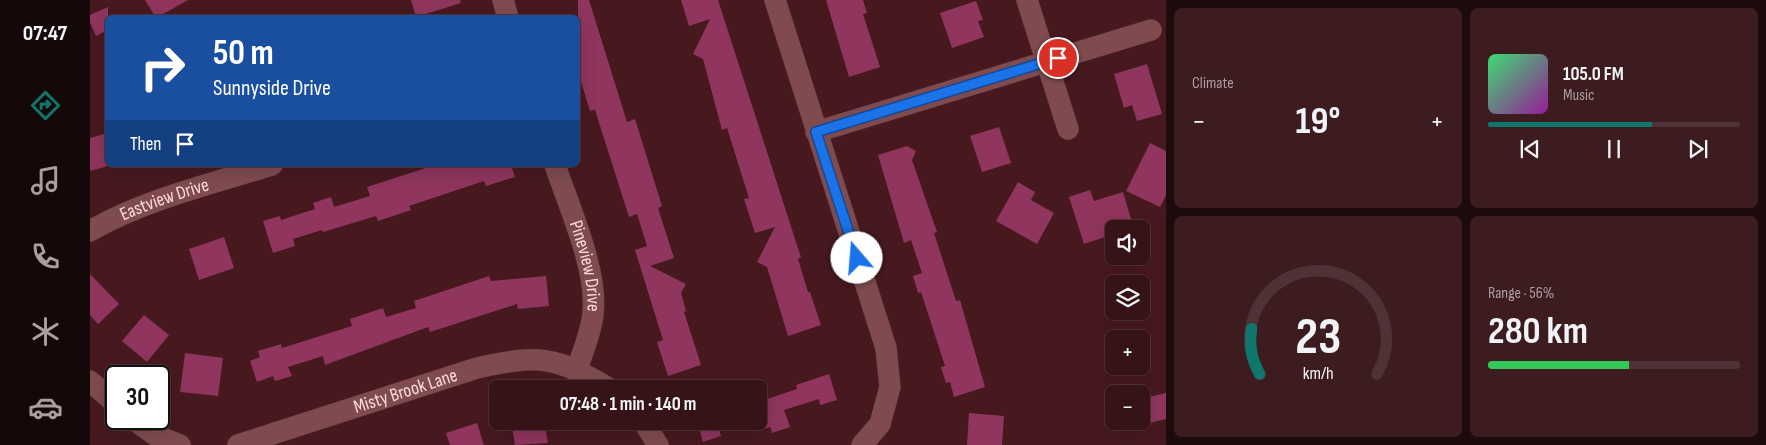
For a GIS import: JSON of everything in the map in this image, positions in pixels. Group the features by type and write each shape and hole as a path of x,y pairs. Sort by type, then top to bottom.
{"street":[{"path":"503,0 507,15"},
{"path":"775,0 886,348 890,387 880,424 862,445"},
{"path":"1027,0 1068,129"},
{"path":"816,132 1151,30"},
{"name":"Eastview Drive","path":"90,231 138,208 266,167"},
{"name":"Pineview Drive","path":"556,167 590,270 593,296 593,314 577,369"},
{"name":"Misty Brook Lane","path":"238,445 477,368 530,359 554,361 577,369 595,380"},
{"path":"90,381 105,394"},
{"path":"148,430 155,435 180,445"},
{"path":"649,430 658,445"}],"building":[{"path":"145,0 188,0 161,15 154,15"},
{"path":"411,0 460,0 461,3 422,15 415,15"},
{"path":"578,0 589,0 627,122 635,119 662,206 658,208 674,258 650,266 686,284 681,293 686,311 684,312 701,365 668,376 657,342 663,340 635,250 647,246 637,214 629,217 595,110 590,111 580,78 580,15 578,15"},
{"path":"681,0 718,0 801,257 798,259 808,292 810,292 821,325 788,336 767,267 757,262 775,227 755,233 744,199 749,198 727,128 722,130 703,59 693,54 710,19 689,26"},
{"path":"826,0 863,0 867,13 863,14 880,67 849,77"},
{"path":"976,1 983,20 978,21 984,37 952,48 940,13"},
{"path":"108,7 108,15 105,15 105,32 96,36 90,22 90,15"},
{"path":"1147,64 1162,114 1137,121 1132,105 1124,108 1114,74"},
{"path":"999,127 1011,163 982,172 970,136"},
{"path":"105,134 105,167 90,171 90,138"},
{"path":"1150,143 1166,151 1166,195 1160,207 1126,191"},
{"path":"907,146 916,151 912,160 937,232 934,233 956,301 960,300 985,387 954,397 950,382 946,383 941,367 945,366 921,292 918,293 913,276 922,273 911,240 904,243 878,155"},
{"path":"429,167 512,167 515,177 486,186 484,181 409,206 411,210 378,221 376,216 293,239 295,246 273,253 263,221 280,216 281,220 315,209 313,203 331,197 334,207 370,196 367,187"},
{"path":"1018,182 1035,192 1031,200 1054,213 1037,244 996,221"},
{"path":"1090,190 1094,201 1123,192 1131,220 1105,220 1105,237 1084,244 1069,197"},
{"path":"224,237 234,268 199,280 189,249"},
{"path":"90,274 119,304 98,324 90,315"},
{"path":"489,276 491,281 546,276 549,306 518,309 517,304 430,332 428,327 325,365 323,356 288,367 292,376 275,381 273,376 257,382 250,361 260,357 258,351 281,344 282,348 352,326 350,319 383,308 386,317 416,308 414,301"},
{"path":"144,315 169,335 147,362 122,341"},
{"path":"185,353 223,358 218,396 180,392"},
{"path":"829,374 837,400 820,405 819,399 784,410 790,427 772,433 770,427 767,428 767,399 797,389 796,385"},
{"path":"1166,393 1166,419 1150,423 1150,397"},
{"path":"969,413 1004,416 1002,445 967,445"},
{"path":"477,423 484,445 450,445 446,433"},
{"path":"512,430 546,430 548,443 515,445"},
{"path":"700,430 719,430 721,436 703,442"}],"route":[{"path":"857,258 816,132 1058,58"}]}
